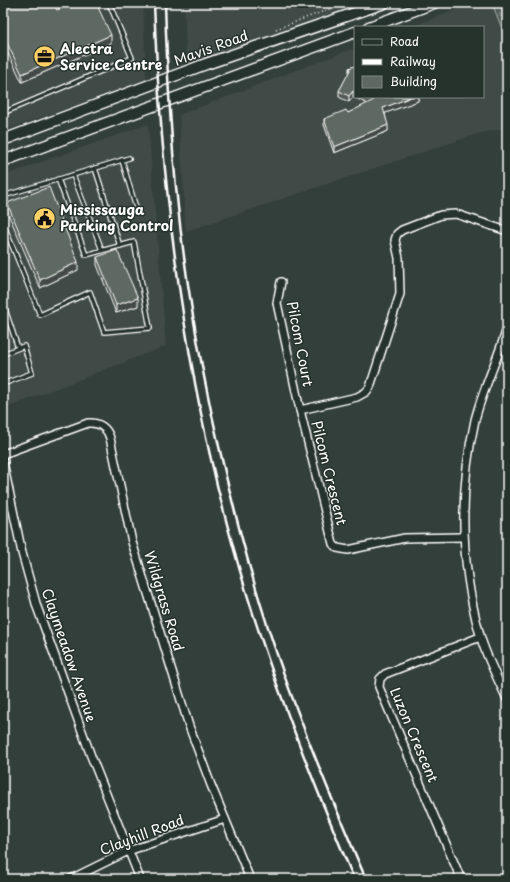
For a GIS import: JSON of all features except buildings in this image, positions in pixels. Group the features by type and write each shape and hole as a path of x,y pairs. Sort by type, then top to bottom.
{"main road":[{"name":"Mavis Road","path":"4,138 206,64 384,3"},
{"path":"372,26 424,5 434,3"},
{"path":"3,161 354,32"}],"street":[{"name":"Pilcom Crescent","path":"463,537 405,538 363,546 356,550 337,548 332,541 300,410 357,397 370,388 400,294 399,258 395,240 397,234 402,230 441,215 456,214 507,231"},
{"name":"Pilcom Court","path":"281,282 277,303 300,410"},
{"path":"507,328 504,349 476,419 464,500 463,537 470,593 480,637 507,700"},
{"name":"Wildgrass Road","path":"3,454 88,423 98,424 107,431 110,438 132,542 194,741 250,879"},
{"name":"Claymeadow Avenue","path":"3,462 19,540 37,607 128,851 140,879"},
{"name":"Luzon Crescent","path":"461,879 379,687 380,679 385,674 480,637"},
{"name":"Clayhill Road","path":"71,879 128,851 225,819"}],"lane":[{"path":"58,3 62,12 68,9"},
{"path":"3,113 132,58 110,3"},
{"path":"3,196 129,158"},
{"path":"122,160 136,208"},
{"path":"95,168 120,246"},
{"path":"73,175 102,250"},
{"path":"3,223 40,315 90,292 104,332 150,328 134,242 86,254 58,179"},
{"path":"3,303 18,348"},
{"path":"3,354 24,346 32,374 3,384"}],"path":[{"path":"276,29 346,3"}],"shaded area":[{"path":"3,3 143,3 146,80 3,131"},
{"path":"184,3 366,3 187,73"},
{"path":"474,3 492,3 507,42 507,128 480,133 186,231 179,115 354,48 354,98 484,98 484,26 413,26"},
{"path":"148,124 166,346 3,409 3,176"}],"green space":[{"path":"492,3 507,3 507,42"}],"railway":[{"path":"154,3 162,140 177,277 201,412 216,479 245,589 273,673 320,797 354,879"},
{"path":"165,3 173,156 183,253 206,389 216,434 250,568 288,687 366,879"}],"place":[{"name":"Alectra Service Centre","path":"44,57"},
{"name":"Mississauga Parking Control","path":"45,218"}]}
